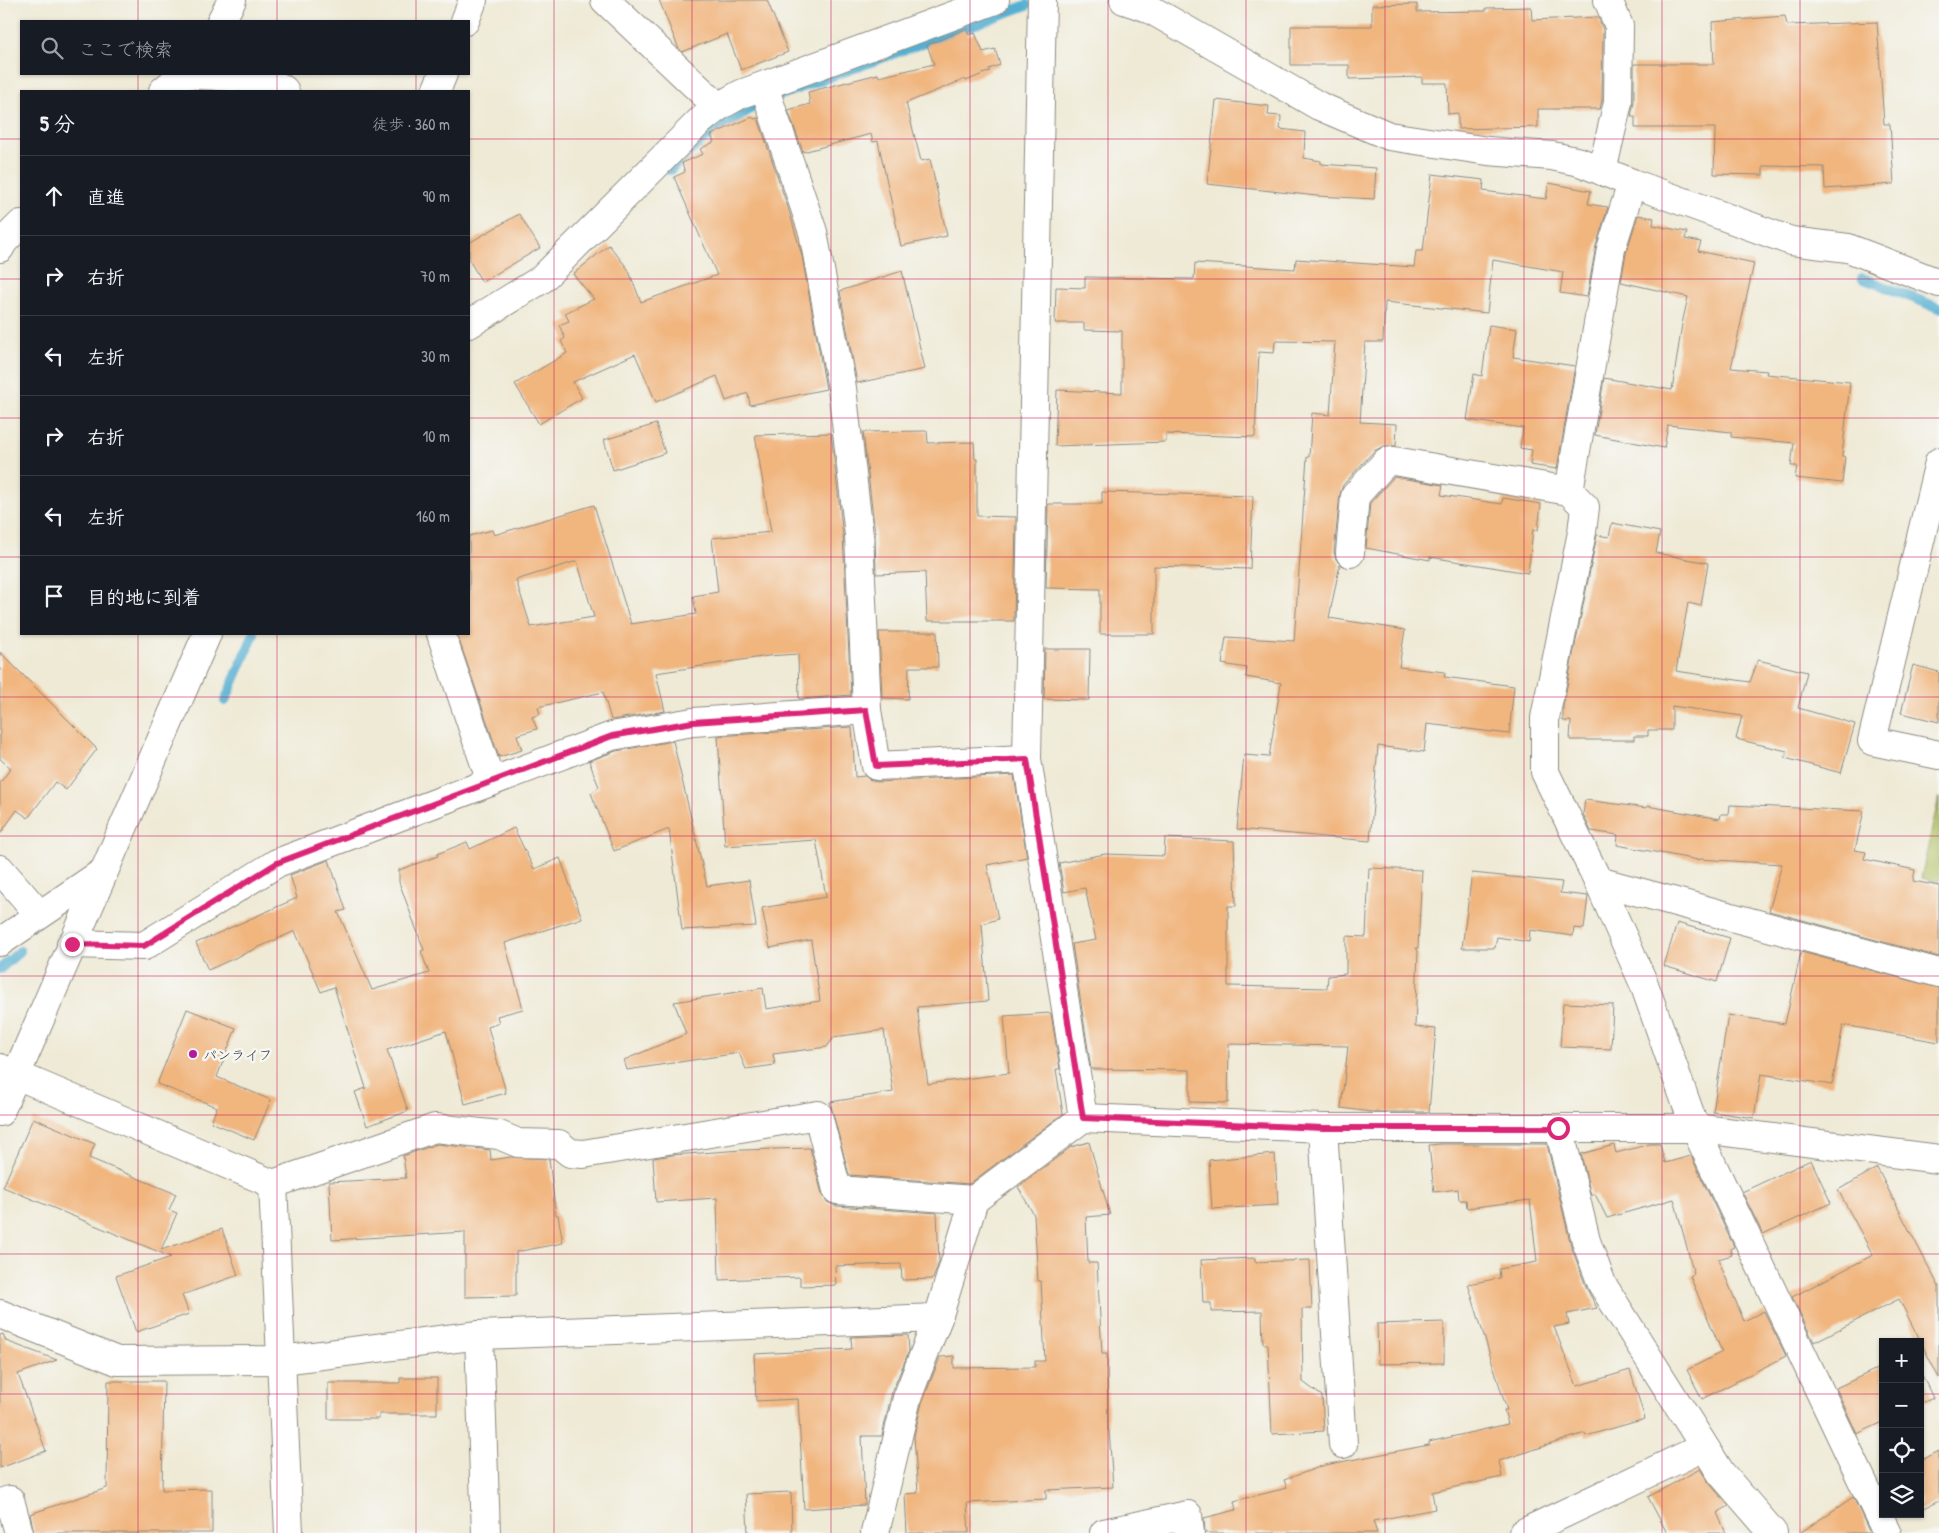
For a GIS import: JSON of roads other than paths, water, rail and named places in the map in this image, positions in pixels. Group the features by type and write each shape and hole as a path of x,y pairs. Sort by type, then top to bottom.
{"street":[{"path":"222,20 232,0"},
{"path":"465,20 474,0"},
{"path":"605,0 718,107"},
{"path":"470,323 542,279 699,122 718,107 741,94 768,95 995,0"},
{"path":"1042,0 1027,759 1083,1118"},
{"path":"1124,0 1148,8 1319,106 1389,136 1488,151 1552,156 1580,162 1791,242 1848,248 1939,283"},
{"path":"1602,171 1618,102 1619,26 1608,0"},
{"path":"164,90 182,75"},
{"path":"197,75 255,79 282,87 284,90"},
{"path":"436,90 443,75"},
{"path":"768,95 813,232 842,388 859,535 866,710 876,766 1027,759"},
{"path":"1569,490 1611,250 1632,183"},
{"path":"0,248 4,241 20,225"},
{"path":"1350,553 1355,496 1386,462 1394,461 1569,490 1585,507 1582,532 1545,718 1545,772 1598,881 1644,984 1695,1128 1887,1533"},
{"path":"1939,462 1872,741 1939,755"},
{"path":"0,1112 8,1071 72,944 207,635"},
{"path":"441,635 491,782"},
{"path":"72,944 144,946 277,863 612,736 693,722 866,710"},
{"path":"0,869 39,914"},
{"path":"0,942 103,872"},
{"path":"1598,881 1939,973"},
{"path":"8,1071 274,1184 435,1128 499,1136 518,1143 559,1144 570,1153 583,1154 818,1115 837,1190 974,1200"},
{"path":"875,1533 907,1398 938,1318 974,1200 1083,1118 1323,1128 1695,1128 1939,1159"},
{"path":"1323,1128 1343,1444"},
{"path":"1558,1128 1586,1241 1602,1284 1721,1473 1773,1533"},
{"path":"274,1184 288,1533"},
{"path":"0,1314 117,1361 282,1360 479,1335 938,1318"},
{"path":"479,1335 486,1533"},
{"path":"1523,1533 1704,1447"},
{"path":"0,1503 10,1500 19,1533"},
{"path":"1104,1533 1188,1515 1190,1533"}],"waterway":[{"path":"670,170 701,141 755,106 780,95 1027,5"},
{"path":"1862,278 1939,308"},
{"path":"225,701 254,635"},
{"path":"0,969 20,951"}],"place":[{"name":"パンライフ","path":"193,1054"}]}
